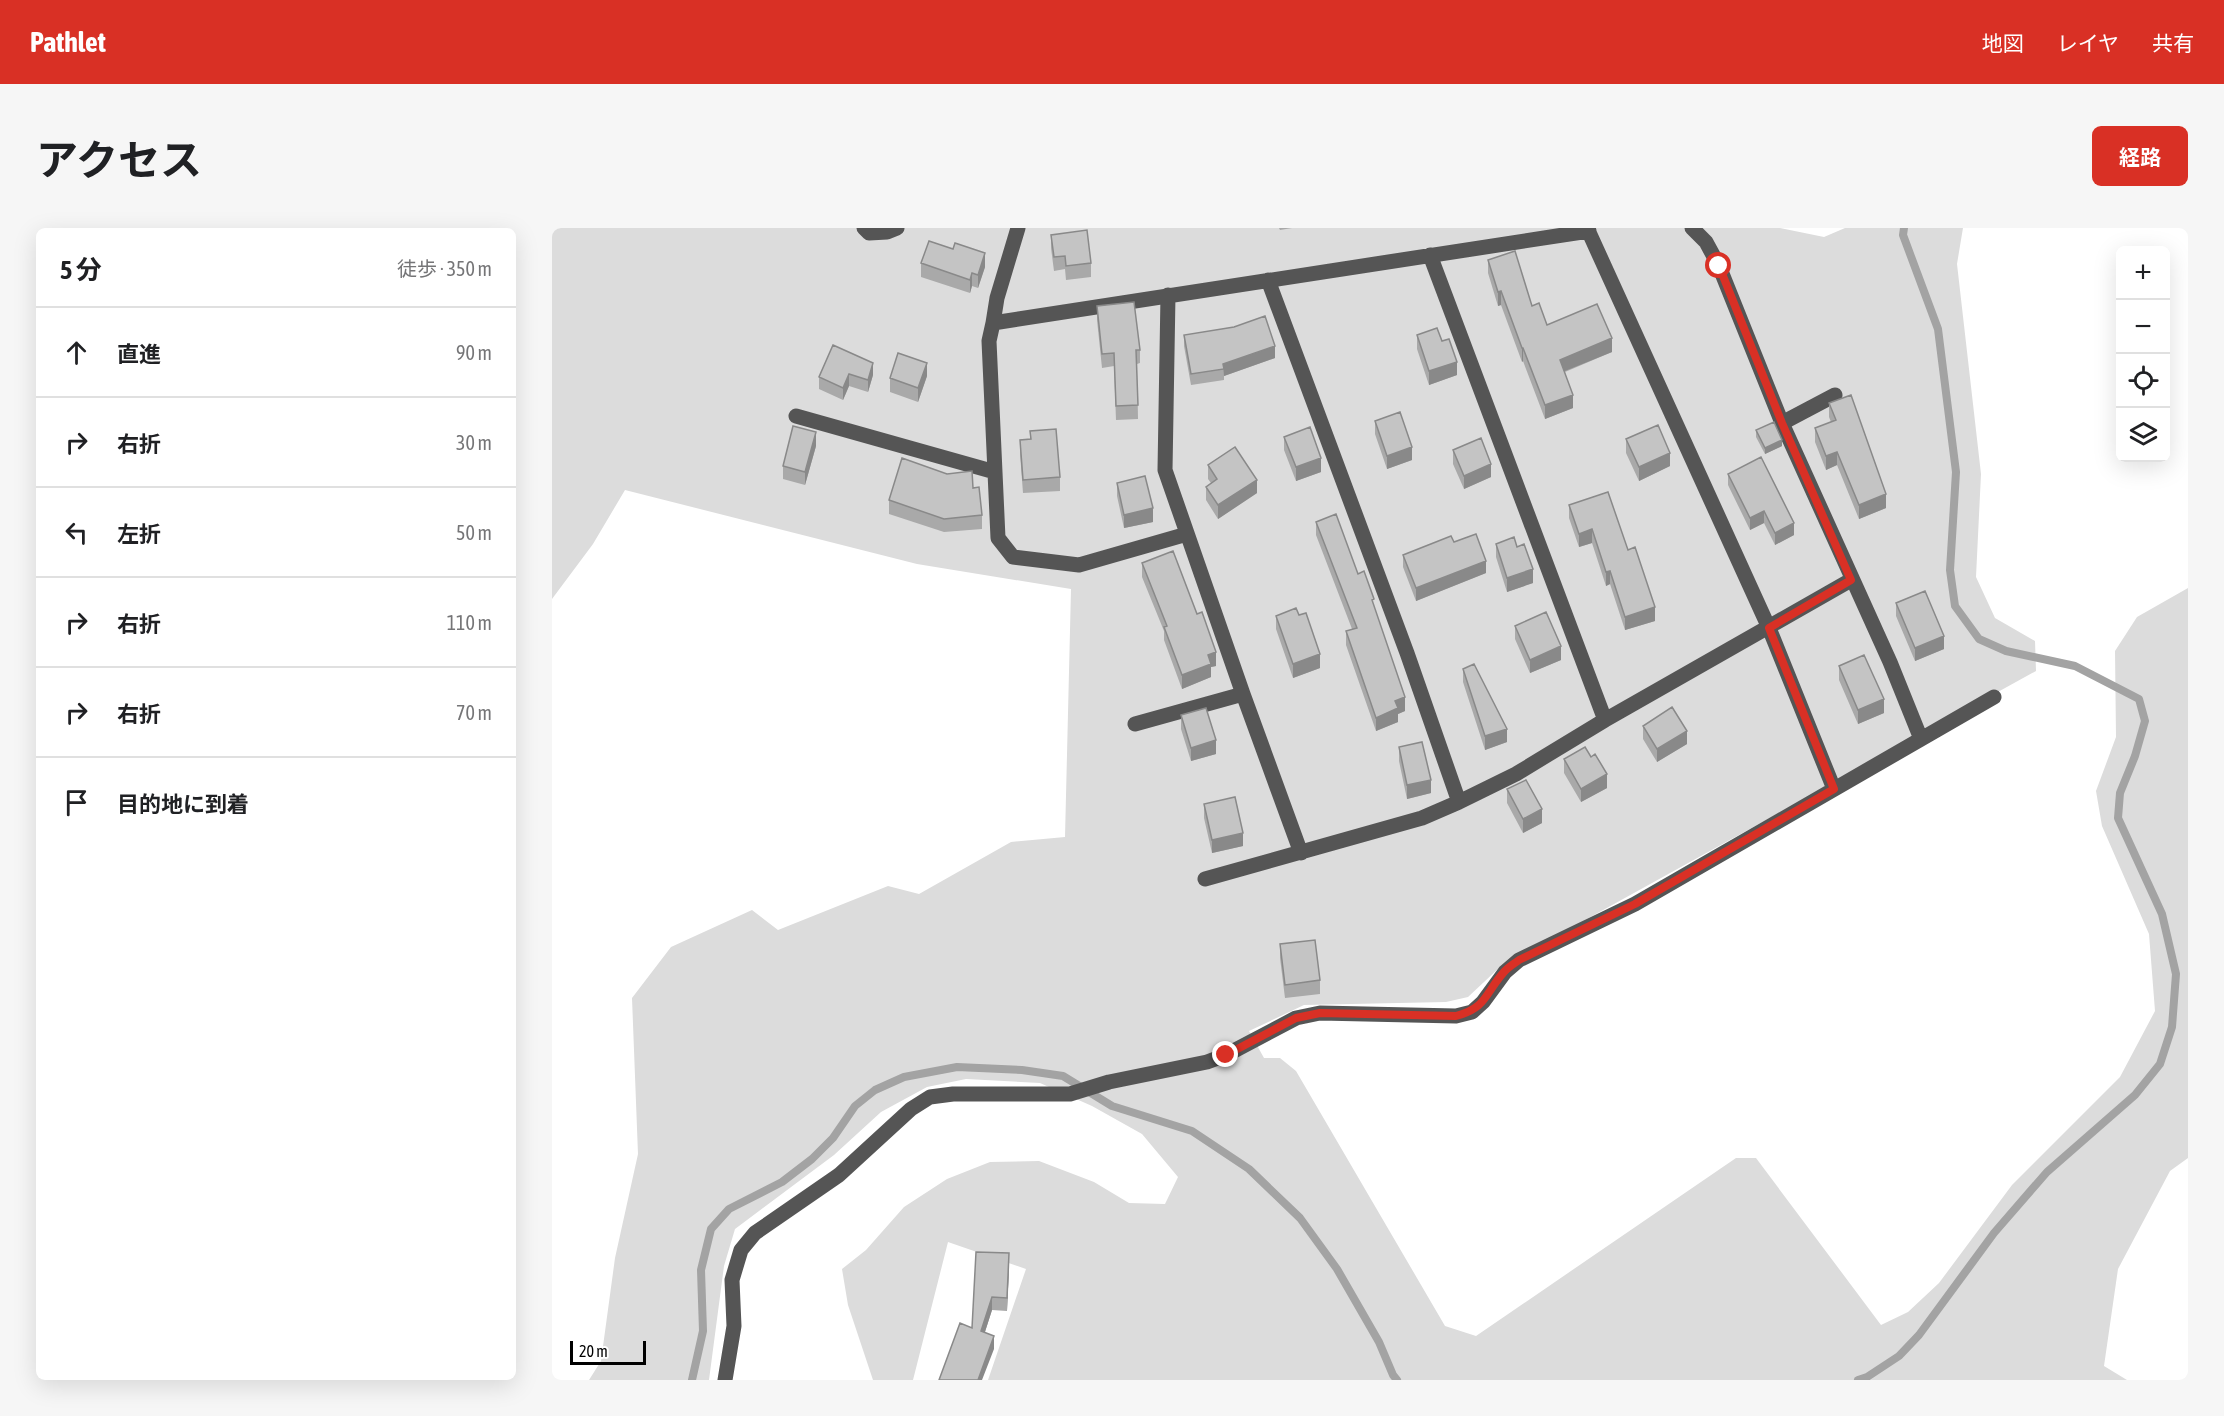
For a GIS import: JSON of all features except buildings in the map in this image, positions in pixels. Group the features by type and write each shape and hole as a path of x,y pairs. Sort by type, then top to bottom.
{"street":[{"path":"864,228 869,233 887,232 897,228"},
{"path":"1018,228 997,298 989,341 998,538 1013,557 1079,565 1187,534"},
{"path":"1692,228 1706,242 1719,266 1782,423 1890,662 1921,739"},
{"path":"993,322 1588,229 1769,628 1834,789"},
{"path":"1430,255 1605,720"},
{"path":"1268,280 1460,802"},
{"path":"1168,295 1165,470 1242,694 1301,853"},
{"path":"1782,423 1835,395"},
{"path":"796,417 995,472"},
{"path":"1205,879 1422,818 1460,802 1516,774 1605,720 1851,580"},
{"path":"1135,724 1242,694"},
{"path":"725,1380 734,1326 732,1280 741,1250 755,1233 839,1175 910,1109 930,1097 953,1094 1070,1094 1109,1082 1207,1062 1226,1055 1296,1018 1320,1013 1456,1016 1472,1012 1483,1002 1505,972 1519,960 1635,904 1994,697"}],"shaded area":[{"path":"552,228 1780,228 1824,237 1845,228 1963,228 1957,264 1981,474 1976,577 1995,618 2035,641 2036,671 1500,967 1468,997 1446,1002 1304,1005 1249,1031 1264,1058 1280,1058 1296,1071 1445,1326 1476,1336 1736,1158 1756,1158 1881,1325 1908,1312 1939,1283 2012,1185 2120,1077 2155,1011 2149,934 2102,826 2096,791 2116,737 2115,651 2137,617 2188,588 2188,1158 2170,1171 2118,1269 2104,1366 2127,1380 988,1380 1026,1269 948,1242 913,1380 873,1380 848,1305 842,1269 866,1250 904,1207 947,1179 990,1162 1039,1161 1094,1182 1129,1203 1165,1204 1178,1177 1142,1134 1092,1106 1040,1083 966,1079 927,1087 881,1112 834,1155 735,1229 724,1266 709,1380 589,1380 601,1361 615,1258 638,1154 632,998 671,947 752,910 778,930 888,886 919,894 1011,842 1065,837 1071,589 917,564 625,490 593,544 552,599"}],"waterway":[{"path":"1858,1380 1867,1377 1899,1356 1919,1335 1994,1233 2047,1172 2135,1095 2160,1064 2172,1027 2176,974 2162,914 2118,818 2120,793 2135,756 2145,721 2139,699 2075,666 2006,651 1979,639 1955,606 1950,570 1956,472 1938,329 1903,235 1904,228"},
{"path":"692,1380 703,1331 701,1270 711,1229 729,1209 782,1182 812,1159 833,1138 855,1106 875,1090 904,1077 957,1067 1022,1070 1063,1076 1112,1106 1192,1131 1249,1169 1300,1218 1337,1269 1379,1342 1397,1380"}],"route":[{"path":"1226,1055 1281,1024 1320,1013 1456,1016 1472,1012 1483,1002 1505,972 1519,960 1635,904 1834,789 1769,628 1851,580 1782,423 1719,266"}]}
